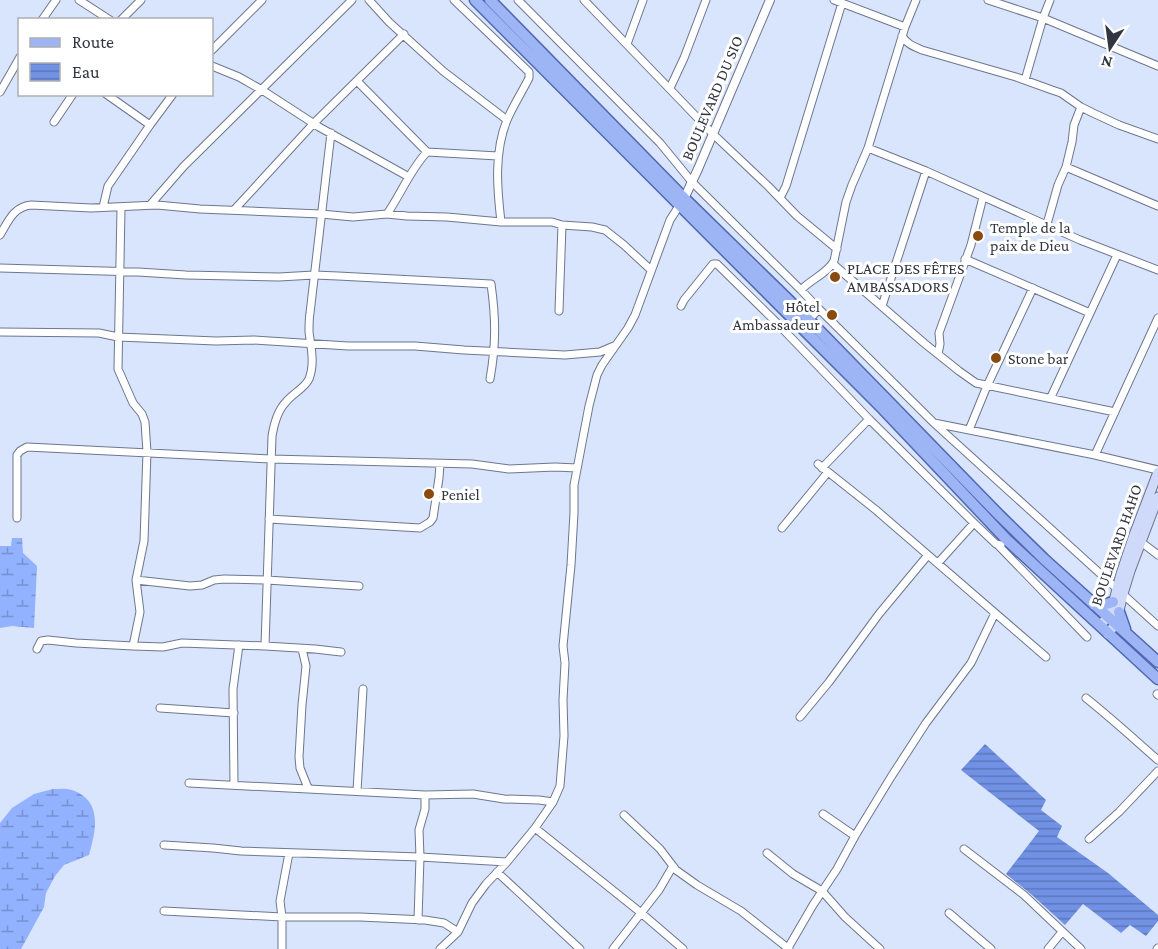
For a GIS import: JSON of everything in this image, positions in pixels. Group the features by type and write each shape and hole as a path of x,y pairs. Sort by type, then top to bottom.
{"main road":[{"path":"475,0 682,202 809,320 999,516 1094,605 1103,604 1114,613 1121,620 1126,632 1158,662"},
{"path":"490,0 787,313 883,409 1002,542 1158,679"},
{"name":"BOULEVARD HAHO","path":"1120,591 1154,499 1158,471"},
{"name":"BOULEVARD HAHO","path":"1108,634 1134,535 1154,499"},
{"name":"BOULEVARD HAHO","path":"1100,626 1114,613"}],"street":[{"path":"43,18 56,0"},
{"path":"79,0 107,18"},
{"path":"123,18 141,0"},
{"path":"213,49 262,0"},
{"path":"150,205 184,166 352,0"},
{"path":"369,0 389,22 453,80 507,120"},
{"path":"454,0 529,72 529,78 507,120 498,156 498,198 501,222"},
{"path":"518,0 660,143 693,182 934,423 1158,626"},
{"path":"584,0 713,134 797,216 837,249"},
{"path":"627,44 643,0"},
{"path":"670,88 706,0"},
{"name":"BOULEVARD DU SIO","path":"682,202 693,182 770,0"},
{"path":"834,0 904,27"},
{"path":"801,290 833,264 846,202 868,148 904,27 916,0"},
{"path":"988,0 1043,18 1158,66"},
{"path":"1025,80 1050,0"},
{"path":"780,198 786,186 842,3"},
{"path":"234,210 314,123 404,34"},
{"path":"902,36 912,46 922,50 1061,93 1081,107 1119,125 1158,138"},
{"path":"0,92 18,60"},
{"path":"213,66 239,77 409,177"},
{"path":"357,81 427,152 498,156"},
{"path":"54,122 72,96"},
{"path":"109,96 150,124"},
{"path":"103,207 108,186 171,96"},
{"path":"1047,224 1058,185 1066,167 1074,125 1081,107"},
{"path":"265,646 272,436 279,411 286,401 306,384 310,376 312,360 309,328 332,133"},
{"path":"868,148 1158,270"},
{"path":"387,214 420,159 427,152"},
{"path":"1066,167 1158,206"},
{"path":"882,306 926,171"},
{"path":"938,354 939,333 971,245 983,198"},
{"path":"440,949 458,932 479,892 535,828 553,802 560,786 564,736 565,663 563,646 571,565 574,485 589,406 597,375 635,315 670,220 682,202"},
{"path":"0,236 16,210 31,204 103,207 150,205 321,214 353,218 387,214 501,222 552,222 605,230 651,270"},
{"path":"121,207 118,369 133,403 145,422 147,452 144,541 136,580 140,612 133,645"},
{"path":"559,311 562,225"},
{"path":"1051,397 1118,255"},
{"path":"965,259 1090,313"},
{"path":"681,306 716,263 974,523 1002,542 1087,637"},
{"path":"833,264 938,354 976,383 1115,412"},
{"path":"0,268 186,275 279,277 314,275 491,284 495,320 495,351 490,379"},
{"path":"969,430 987,386 1034,288"},
{"path":"809,320 819,309"},
{"path":"776,322 787,313"},
{"path":"1095,454 1158,318"},
{"path":"0,332 99,333 118,336 576,354 600,352 615,346"},
{"path":"782,528 823,468 869,419"},
{"path":"934,423 1095,454 1158,471"},
{"path":"17,518 18,455 27,447 271,459 472,464 509,469 577,468"},
{"path":"269,519 420,528 433,518 440,464"},
{"path":"823,468 876,510 1046,657"},
{"path":"938,564 974,523"},
{"path":"1140,542 1158,555"},
{"path":"800,717 879,614 928,555"},
{"path":"136,580 189,586 224,579 359,586"},
{"path":"624,815 688,879 741,911 788,949 926,723 971,663 995,613"},
{"path":"37,649 41,641 48,640 163,647 183,643 265,646 341,652"},
{"path":"234,785 233,689 239,645"},
{"path":"302,649 306,666 299,757 300,768 308,788"},
{"path":"357,791 363,689"},
{"path":"1086,698 1158,760"},
{"path":"159,708 234,713"},
{"path":"1089,839 1119,812 1158,771"},
{"path":"189,783 425,795 473,794 504,799 553,802"},
{"path":"418,920 419,830 425,809 425,795"},
{"path":"823,814 855,836"},
{"path":"535,828 683,949"},
{"path":"164,846 507,862"},
{"path":"964,849 1024,895 1081,949"},
{"path":"282,949 280,901 289,853"},
{"path":"767,853 822,891 845,917 880,949"},
{"path":"613,949 658,890 673,866"},
{"path":"498,872 580,949"},
{"path":"164,911 282,917 360,916 418,920 444,923 458,932"},
{"path":"948,913 991,949"},
{"path":"1048,949 1062,932"}],"green space":[{"path":"12,538 22,538 23,553 37,566 34,628 12,626 0,628 0,546 11,546"},
{"path":"53,789 70,789 89,801 95,817 95,826 89,855 64,865 55,876 46,893 44,907 21,949 0,949 0,823 12,808 34,794"}],"water":[{"path":"985,744 1046,800 1041,810 1062,826 1057,837 1108,873 1158,915 1158,921 1146,936 1130,925 1121,933 1083,904 1065,925 1006,874 1039,831 961,770"}],"place":[{"name":"Temple de la paix de Dieu","path":"978,236"},
{"name":"PLACE DES FÊTES AMBASSADORS","path":"835,277"},
{"name":"Hôtel Ambassadeur","path":"832,315"},
{"name":"Stone bar","path":"996,358"},
{"name":"Peniel","path":"429,494"}]}
